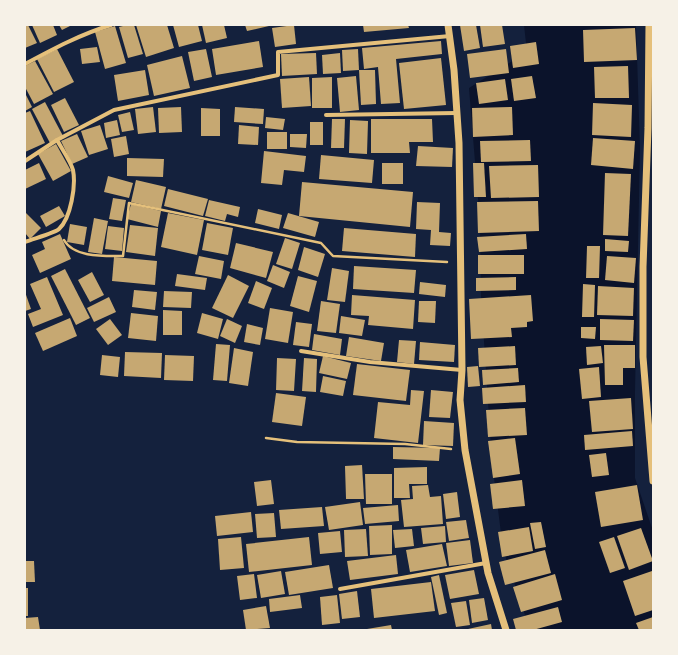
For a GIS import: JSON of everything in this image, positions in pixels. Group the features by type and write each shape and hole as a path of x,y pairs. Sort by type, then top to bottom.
{"street":[{"path":"25,64 54,48 94,30 111,25"},
{"path":"448,25 454,70 459,143 462,370 460,400 465,450 488,574 506,630"},
{"path":"649,25 650,127 643,267 643,357 653,479"},
{"path":"25,161 58,140 114,110 278,75 278,52 450,36"},
{"path":"326,115 456,113"},
{"path":"25,242 59,229 67,218 74,186 73,169 58,140"},
{"path":"301,351 370,362 462,370"},
{"path":"340,589 486,563"}],"path":[{"path":"59,229 68,246 74,249 87,254 123,256 129,203 321,243 333,256 461,262"},
{"path":"266,438 296,442 405,444 465,450"}],"water":[{"path":"524,25 636,25 640,149 635,391 635,478 653,531 653,630 530,630 503,549 492,462 481,296 480,223 469,88 527,52"}],"building":[{"path":"25,25 28,25 37,43 25,48"},
{"path":"32,25 53,25 57,35 40,43"},
{"path":"59,25 72,25 62,30"},
{"path":"134,25 143,54 128,58 119,27"},
{"path":"136,25 167,25 174,48 146,57"},
{"path":"173,25 198,25 202,41 179,47"},
{"path":"202,25 224,25 227,38 206,43"},
{"path":"245,25 269,25 269,26 247,31"},
{"path":"294,25 296,44 275,47 272,28"},
{"path":"363,25 408,25 409,28 364,32"},
{"path":"460,25 476,25 480,48 464,51"},
{"path":"480,25 502,25 505,44 483,47"},
{"path":"115,26 126,63 105,69 95,32"},
{"path":"635,28 637,60 584,62 583,30"},
{"path":"259,41 263,67 216,75 212,49"},
{"path":"441,41 442,54 396,59 400,103 381,104 378,67 364,69 362,48"},
{"path":"536,42 539,64 513,68 510,46"},
{"path":"97,47 100,62 82,64 80,49"},
{"path":"57,49 74,82 54,92 37,59"},
{"path":"206,49 212,77 194,81 188,52"},
{"path":"358,49 359,70 343,71 342,50"},
{"path":"506,49 509,73 470,78 467,54"},
{"path":"316,53 317,74 282,76 281,54"},
{"path":"340,53 341,73 323,74 322,55"},
{"path":"182,56 190,88 154,96 147,65"},
{"path":"441,58 446,105 404,109 399,63"},
{"path":"35,61 53,94 34,104 25,87 25,66"},
{"path":"628,66 629,98 595,98 594,67"},
{"path":"145,70 149,95 118,101 114,75"},
{"path":"359,70 375,70 376,104 361,105"},
{"path":"356,76 359,110 340,112 337,78"},
{"path":"532,76 536,98 514,101 511,79"},
{"path":"309,77 311,106 282,108 280,79"},
{"path":"332,77 332,108 312,108 312,78"},
{"path":"505,79 508,100 479,104 476,83"},
{"path":"25,93 32,107 25,111"},
{"path":"65,98 79,125 64,132 51,105"},
{"path":"45,102 63,136 50,143 32,109"},
{"path":"593,103 632,105 631,137 592,135"},
{"path":"153,107 156,132 138,134 135,109"},
{"path":"181,107 182,132 159,133 158,108"},
{"path":"235,107 264,109 263,124 234,122"},
{"path":"512,107 513,135 473,137 472,108"},
{"path":"201,108 220,109 220,136 201,136"},
{"path":"30,111 45,143 25,152 25,113"},
{"path":"130,112 134,130 122,132 118,115"},
{"path":"266,117 285,119 283,130 265,128"},
{"path":"332,119 345,119 344,148 331,148"},
{"path":"371,119 432,119 433,142 409,142 410,153 371,153"},
{"path":"117,120 120,135 106,138 104,123"},
{"path":"350,120 368,121 367,154 349,153"},
{"path":"310,122 323,122 323,145 310,145"},
{"path":"100,125 108,149 89,155 81,131"},
{"path":"239,125 259,127 258,145 238,144"},
{"path":"267,132 287,132 287,149 267,149"},
{"path":"77,134 88,157 72,164 61,141"},
{"path":"290,134 307,134 306,148 290,147"},
{"path":"126,136 129,154 114,157 111,139"},
{"path":"593,138 635,141 633,169 591,165"},
{"path":"530,140 531,161 481,162 480,141"},
{"path":"56,144 71,171 53,181 38,154"},
{"path":"418,146 453,148 452,167 416,166"},
{"path":"264,151 306,156 304,172 284,170 282,185 261,183"},
{"path":"321,155 374,160 372,183 319,179"},
{"path":"127,158 164,159 163,177 127,176"},
{"path":"39,163 46,179 25,189 25,170"},
{"path":"382,163 403,163 403,184 382,184"},
{"path":"473,163 484,163 486,197 474,197"},
{"path":"538,165 539,197 491,198 489,166"},
{"path":"605,173 631,174 628,236 603,235"},
{"path":"108,176 133,183 129,198 104,192"},
{"path":"136,180 166,187 161,209 131,202"},
{"path":"302,182 413,192 410,227 299,216"},
{"path":"168,189 208,199 203,216 164,206"},
{"path":"113,198 126,200 122,221 109,219"},
{"path":"209,200 240,207 238,217 227,214 225,221 205,216"},
{"path":"538,201 539,231 478,233 477,202"},
{"path":"417,202 440,203 439,232 451,233 450,246 430,245 431,230 416,229"},
{"path":"131,204 161,211 158,227 127,219"},
{"path":"59,206 65,216 46,227 40,216"},
{"path":"258,209 282,215 279,229 255,223"},
{"path":"25,212 41,228 30,239 25,233"},
{"path":"168,213 204,220 197,255 161,247"},
{"path":"288,213 319,222 315,237 283,228"},
{"path":"94,218 108,221 102,254 88,252"},
{"path":"207,223 233,228 228,255 202,250"},
{"path":"70,224 87,227 84,245 67,242"},
{"path":"130,225 158,228 155,256 126,252"},
{"path":"108,226 124,228 122,251 105,249"},
{"path":"344,228 416,234 415,257 342,251"},
{"path":"60,234 71,259 40,273 32,255 45,249 42,242"},
{"path":"526,234 527,249 479,252 477,237"},
{"path":"285,238 300,243 292,269 276,264"},
{"path":"605,239 629,241 628,252 605,251"},
{"path":"236,243 273,252 266,278 230,268"},
{"path":"587,246 600,246 599,278 586,278"},
{"path":"304,247 325,254 318,277 298,270"},
{"path":"478,255 524,255 524,274 478,274"},
{"path":"199,256 224,261 221,279 195,274"},
{"path":"607,256 636,258 634,283 605,280"},
{"path":"114,257 157,261 155,285 112,281"},
{"path":"273,265 290,272 284,288 267,281"},
{"path":"354,266 416,270 414,293 353,289"},
{"path":"332,268 349,271 345,302 327,300"},
{"path":"65,269 90,318 76,325 51,276"},
{"path":"92,272 104,295 90,302 78,280"},
{"path":"177,274 207,278 205,290 175,286"},
{"path":"228,275 249,286 233,318 212,308"},
{"path":"298,276 317,281 309,312 290,306"},
{"path":"47,277 63,315 33,327 28,314 41,309 30,284"},
{"path":"516,277 516,290 476,291 476,278"},
{"path":"256,281 272,288 264,309 248,303"},
{"path":"420,282 446,285 445,297 419,294"},
{"path":"583,284 595,285 594,317 582,317"},
{"path":"598,286 634,288 633,316 597,315"},
{"path":"134,290 157,292 155,310 132,307"},
{"path":"164,291 192,292 191,308 163,307"},
{"path":"25,292 31,309 25,311"},
{"path":"352,295 415,300 413,329 368,325 369,316 351,315"},
{"path":"531,295 533,321 527,322 527,327 511,328 512,337 471,339 469,299"},
{"path":"109,297 116,312 94,322 87,308"},
{"path":"321,301 340,304 336,333 317,331"},
{"path":"419,301 436,301 435,323 418,322"},
{"path":"270,308 293,312 288,343 265,339"},
{"path":"163,310 182,311 182,335 163,335"},
{"path":"131,313 158,316 156,341 128,338"},
{"path":"202,313 223,319 218,339 197,333"},
{"path":"341,316 365,320 362,336 339,333"},
{"path":"70,318 77,336 43,351 35,333"},
{"path":"110,319 122,335 108,345 96,329"},
{"path":"227,319 242,326 235,343 220,336"},
{"path":"600,319 634,320 633,341 600,340"},
{"path":"296,322 312,324 309,347 293,345"},
{"path":"247,324 263,328 260,345 244,342"},
{"path":"581,327 596,327 595,339 581,338"},
{"path":"314,334 342,339 340,355 312,350"},
{"path":"349,337 384,343 381,361 346,356"},
{"path":"399,340 416,341 414,364 397,362"},
{"path":"420,342 455,345 454,362 419,360"},
{"path":"216,344 230,345 227,381 213,380"},
{"path":"604,345 635,345 635,368 623,368 623,385 605,385"},
{"path":"515,346 516,365 479,367 478,348"},
{"path":"601,346 603,363 587,365 586,347"},
{"path":"234,348 253,352 248,386 229,383"},
{"path":"125,352 162,353 161,378 124,376"},
{"path":"102,355 120,357 118,377 100,375"},
{"path":"165,355 194,356 193,381 164,380"},
{"path":"323,356 351,363 347,379 319,373"},
{"path":"277,358 296,359 294,391 276,390"},
{"path":"304,358 317,359 316,392 302,391"},
{"path":"357,364 410,370 406,401 353,395"},
{"path":"478,366 480,386 468,387 467,367"},
{"path":"599,367 601,397 582,399 579,369"},
{"path":"518,368 519,382 483,385 482,370"},
{"path":"323,376 346,381 343,396 320,392"},
{"path":"525,385 526,402 483,404 482,388"},
{"path":"411,390 424,391 418,443 374,438 378,402 410,405"},
{"path":"431,390 453,392 450,418 429,417"},
{"path":"276,393 306,397 302,426 272,422"},
{"path":"631,398 633,429 592,432 589,401"},
{"path":"525,408 527,435 488,437 486,410"},
{"path":"424,421 454,423 453,446 423,445"},
{"path":"632,431 633,446 585,450 584,435"},
{"path":"515,438 520,474 493,478 488,441"},
{"path":"393,447 440,448 439,461 393,459"},
{"path":"606,453 609,475 592,477 589,455"},
{"path":"362,465 364,499 346,499 345,466"},
{"path":"427,467 427,484 409,484 410,498 394,498 394,468"},
{"path":"365,474 392,474 392,504 366,504"},
{"path":"271,480 274,504 257,506 254,482"},
{"path":"522,480 525,506 493,509 490,484"},
{"path":"428,485 430,497 441,496 443,524 404,527 401,500 413,499 412,486"},
{"path":"637,485 643,520 601,527 595,492"},
{"path":"457,492 460,517 446,519 443,494"},
{"path":"360,502 363,525 329,530 325,507"},
{"path":"398,505 399,521 365,524 363,508"},
{"path":"322,507 324,526 281,529 279,510"},
{"path":"251,512 253,532 217,536 215,516"},
{"path":"274,513 276,537 257,538 255,514"},
{"path":"466,520 469,538 449,541 446,522"},
{"path":"541,522 546,547 535,549 530,523"},
{"path":"392,525 392,554 370,555 369,526"},
{"path":"445,526 446,542 423,544 421,528"},
{"path":"529,527 533,551 502,557 498,532"},
{"path":"641,528 653,561 629,570 617,536"},
{"path":"366,529 368,556 345,557 344,530"},
{"path":"412,529 414,546 395,548 393,530"},
{"path":"340,531 342,552 320,554 318,533"},
{"path":"241,537 244,568 220,570 218,539"},
{"path":"309,537 312,565 249,572 246,544"},
{"path":"614,537 625,568 610,573 599,542"},
{"path":"470,540 473,563 449,566 446,543"},
{"path":"442,544 447,566 410,572 406,550"},
{"path":"545,550 551,573 505,585 499,562"},
{"path":"396,555 398,574 350,580 347,561"},
{"path":"25,561 34,561 35,582 25,582"},
{"path":"329,565 333,588 289,595 285,572"},
{"path":"474,570 479,594 450,599 445,575"},
{"path":"281,571 285,594 261,598 257,575"},
{"path":"652,571 653,610 635,616 623,581"},
{"path":"254,574 257,598 240,600 237,576"},
{"path":"555,574 562,600 521,612 513,587"},
{"path":"439,575 447,613 439,615 431,577"},
{"path":"431,582 435,611 374,618 371,589"},
{"path":"25,588 28,588 28,616 25,616"},
{"path":"357,591 360,617 342,619 339,594"},
{"path":"300,595 302,608 270,612 269,599"},
{"path":"337,595 340,623 322,625 320,597"},
{"path":"484,598 488,620 472,623 469,600"},
{"path":"466,601 470,625 456,627 451,603"},
{"path":"266,606 270,628 246,630 243,610"},
{"path":"558,607 562,622 533,630 516,630 513,619"},
{"path":"38,617 40,630 25,630 25,618"},
{"path":"653,617 653,630 639,630 636,623"},
{"path":"491,624 492,630 468,630 468,629"},
{"path":"391,625 392,630 367,630 367,629"}]}
